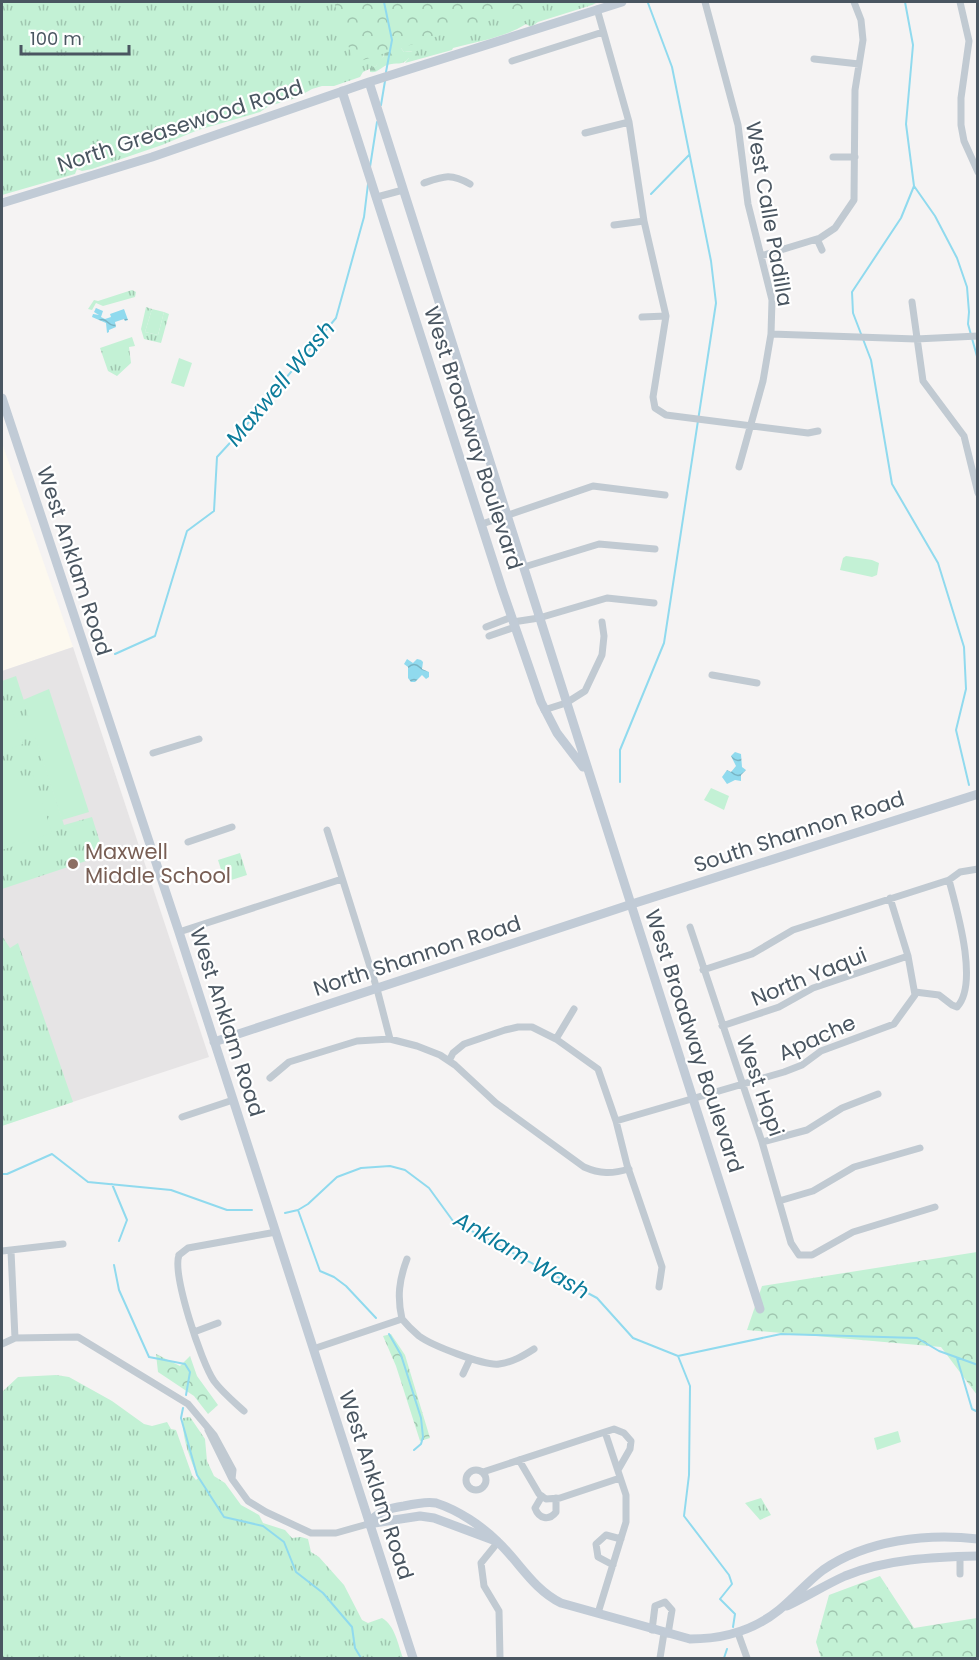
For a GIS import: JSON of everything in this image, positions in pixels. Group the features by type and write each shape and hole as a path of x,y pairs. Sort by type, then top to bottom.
{"street":[{"name":"North Greasewood Road","path":"2,203 152,157 369,82 622,2"},
{"name":"West Calle Padilla","path":"705,2 738,126 748,204 772,300 771,333 763,381 739,467"},
{"path":"761,256 817,239 835,228 854,200 855,90 863,40 861,20 854,2"},
{"path":"960,2 969,41 961,98 961,125 964,141 978,172"},
{"path":"597,9 629,122 644,221 666,316 653,397 654,412 808,433 818,431"},
{"path":"512,61 603,32"},
{"path":"814,59 859,64"},
{"name":"West Broadway Boulevard","path":"369,82 760,1309"},
{"name":"West Broadway Boulevard","path":"342,91 544,710 593,785"},
{"path":"585,132 629,122"},
{"path":"833,157 855,157"},
{"path":"424,183 447,176 460,178 471,184"},
{"path":"377,197 403,190"},
{"path":"614,225 644,221"},
{"path":"817,239 822,250"},
{"path":"912,302 923,381 964,436 978,493"},
{"path":"642,317 666,316"},
{"path":"771,333 916,339 978,336"},
{"name":"West Anklam Road","path":"2,398 179,932 413,1659"},
{"path":"482,524 593,486 665,495"},
{"path":"524,567 599,544 655,549"},
{"path":"486,627 539,618 607,598 654,603"},
{"path":"489,636 514,622"},
{"path":"544,710 566,703 585,691 602,655 604,636 602,622"},
{"path":"712,675 757,683"},
{"path":"153,753 199,739"},
{"name":"South Shannon Road","path":"632,904 978,794"},
{"path":"188,842 232,827"},
{"path":"327,830 377,989 390,1039"},
{"path":"703,970 752,954 793,930 949,880 960,872 978,869"},
{"path":"179,932 342,879"},
{"path":"890,898 908,956 915,992 939,995 957,1007 968,994 970,971 967,945 949,880"},
{"name":"North Shannon Road","path":"214,1042 632,904"},
{"name":"West Hopi","path":"690,927 762,1142 791,1243 799,1255 812,1255 853,1232 935,1207"},
{"name":"North Yaqui","path":"722,1026 779,1007 813,988 908,956"},
{"name":"Apache","path":"616,1121 802,1065 830,1047 894,1024 915,992"},
{"path":"556,1039 574,1010"},
{"path":"449,1061 453,1053 464,1044 518,1027 532,1027 556,1039 597,1069 616,1121 629,1169 662,1267 659,1287"},
{"path":"270,1078 289,1062 357,1041 390,1039 417,1046 449,1061 496,1103 584,1167 597,1173 611,1174 629,1169"},
{"path":"762,1142 807,1130 842,1108 878,1094"},
{"path":"182,1117 233,1100"},
{"path":"779,1201 813,1191 854,1167 920,1148"},
{"path":"244,1411 214,1380 206,1365 194,1332 177,1267 176,1253 188,1248 276,1232"},
{"path":"2,1251 63,1244"},
{"path":"11,1251 15,1338"},
{"path":"406,1259 399,1280 398,1302 402,1319 420,1337 470,1359 498,1365 521,1358 534,1349"},
{"path":"313,1349 402,1319"},
{"path":"194,1332 218,1323"},
{"path":"2,1344 15,1338 78,1337 177,1396 188,1404 208,1430 232,1479 248,1501 311,1533 336,1533 368,1524 420,1516 434,1518 498,1542"},
{"path":"463,1374 470,1359"},
{"path":"483,1472 605,1431 614,1429 624,1433 631,1441 619,1474 556,1498 546,1499 542,1496 519,1460"},
{"path":"598,1613 626,1522 626,1495 605,1431"},
{"path":"542,1496 535,1508 544,1518 551,1517 556,1512 556,1498"},
{"path":"368,1524 375,1515 394,1507 434,1502 467,1518 498,1542 538,1588 561,1603 690,1639 712,1639 754,1627 779,1610 846,1576 881,1564 915,1559 978,1556"},
{"path":"613,1566 598,1557 596,1544 606,1535 621,1539"},
{"path":"779,1610 825,1569 875,1546 901,1540 978,1539"},
{"path":"498,1542 481,1563 484,1586 499,1611 500,1659"},
{"path":"960,1556 960,1574"},
{"path":"652,1630 655,1606 665,1602 672,1610 660,1659"},
{"path":"738,1633 747,1659"}],"shaded area":[{"path":"2,443 73,647 2,671"},
{"name":"Maxwell Middle School","path":"73,647 209,1057 6,1124 2,1110 2,671"}],"green space":[{"path":"2,2 381,2 385,54 376,66 363,72 360,77 334,86 312,89 296,98 269,106 260,112 198,130 92,169 82,171 77,169 75,174 2,195"},
{"path":"334,2 544,2 354,63"},
{"path":"393,2 598,2 538,22 531,27 526,24 500,36 405,63 409,58 414,58 412,51 404,52 400,47"},
{"path":"400,47 404,52 414,51 418,55 402,63 387,65 370,72 370,68 376,66 385,52"},
{"path":"132,290 136,292 135,297 103,306 96,303 92,310 88,309 94,300 98,301"},
{"path":"146,307 152,309 145,332 158,335 164,312 169,314 161,343 144,339 141,329"},
{"path":"152,309 164,312 158,335 145,332"},
{"path":"132,337 135,346 129,347 131,363 117,376 108,371 100,348"},
{"path":"179,358 192,363 184,387 171,383"},
{"path":"846,556 879,563 877,575 872,577 840,570 843,558"},
{"path":"16,676 64,825 92,817 104,855 2,889 2,681"},
{"path":"49,689 89,812 62,820 23,700"},
{"path":"9,702 23,744 2,752 2,705"},
{"path":"33,775 52,833 2,850 2,785"},
{"path":"711,788 729,796 724,810 704,800"},
{"path":"240,853 247,875 225,882 218,860"},
{"path":"2,936 10,948 18,943 73,1102 2,1126"},
{"path":"977,1252 977,1395 941,1347 747,1330 762,1286"},
{"path":"391,1334 405,1355 430,1438 420,1441 396,1366 383,1336"},
{"path":"156,1354 180,1366 190,1356 197,1376 218,1405 208,1414 194,1396 158,1372"},
{"path":"56,1375 69,1377 112,1401 144,1424 152,1426 167,1422 171,1429 176,1430 192,1475 196,1480 198,1478 187,1449 183,1426 183,1418 190,1417 205,1439 207,1461 214,1476 225,1483 241,1505 259,1515 263,1523 285,1530 292,1538 308,1539 311,1552 319,1557 344,1585 362,1620 368,1623 382,1618 390,1625 403,1658 2,1658 2,1392 18,1377"},
{"path":"898,1431 901,1442 877,1450 874,1438"},
{"path":"761,1498 771,1515 760,1520 745,1503"},
{"path":"880,1576 914,1628 977,1618 977,1658 821,1658 816,1642 829,1595"}],"water":[{"path":"96,308 103,311 101,317 105,319 111,317 110,314 124,309 128,320 115,322 116,327 107,333 106,323 92,317 93,314 99,315 94,312"},
{"path":"407,659 413,663 417,659 421,660 422,669 429,672 429,677 426,679 422,675 415,682 411,682 408,678 408,667 404,664"},
{"path":"735,752 741,754 742,767 746,770 741,775 741,781 735,780 727,784 722,777 727,770 731,772 736,766 731,756"}],"waterway":[{"name":"Maxwell Wash","path":"384,2 392,40 386,72"},
{"path":"905,2 913,45 906,124 914,186 935,216 957,258 967,287 968,324 978,360"},
{"path":"620,782 620,750 664,643 716,303 711,261 672,67 648,3"},
{"name":"Maxwell Wash","path":"381,105 385,81"},
{"name":"Maxwell Wash","path":"370,167 377,122"},
{"path":"651,194 689,155"},
{"name":"Maxwell Wash","path":"115,654 155,636 187,531 214,511 217,457 336,318 364,217 368,184"},
{"path":"914,186 901,218 852,292 853,313 871,360 892,484 938,563 964,647 966,689 956,730 969,785"},
{"name":"Anklam Wash","path":"2,1174 7,1174 52,1154 88,1182 171,1190 227,1210 252,1210"},
{"name":"Anklam Wash","path":"285,1213 298,1210 308,1204 337,1177 361,1168 390,1166 405,1170 429,1188 453,1221 597,1298 633,1338 678,1356 781,1334 917,1338 939,1351 978,1365"},
{"path":"112,1184 127,1220 119,1241"},
{"path":"298,1210 320,1271 346,1286 376,1318"},
{"path":"114,1265 119,1290 149,1357 185,1364 190,1372 186,1395"},
{"path":"389,1334 401,1355 421,1418 423,1437 421,1444 414,1450"},
{"path":"678,1356 690,1386 689,1475 684,1516 729,1575 732,1584 720,1599 735,1614 733,1627"},
{"path":"957,1358 972,1409 978,1412"},
{"path":"183,1408 181,1418 197,1475 224,1517 263,1526 284,1542 296,1572 323,1593 352,1627 355,1648 361,1658"},
{"path":"724,1658 727,1649"}],"place":[{"name":"Maxwell Middle School","path":"73,864"}]}
